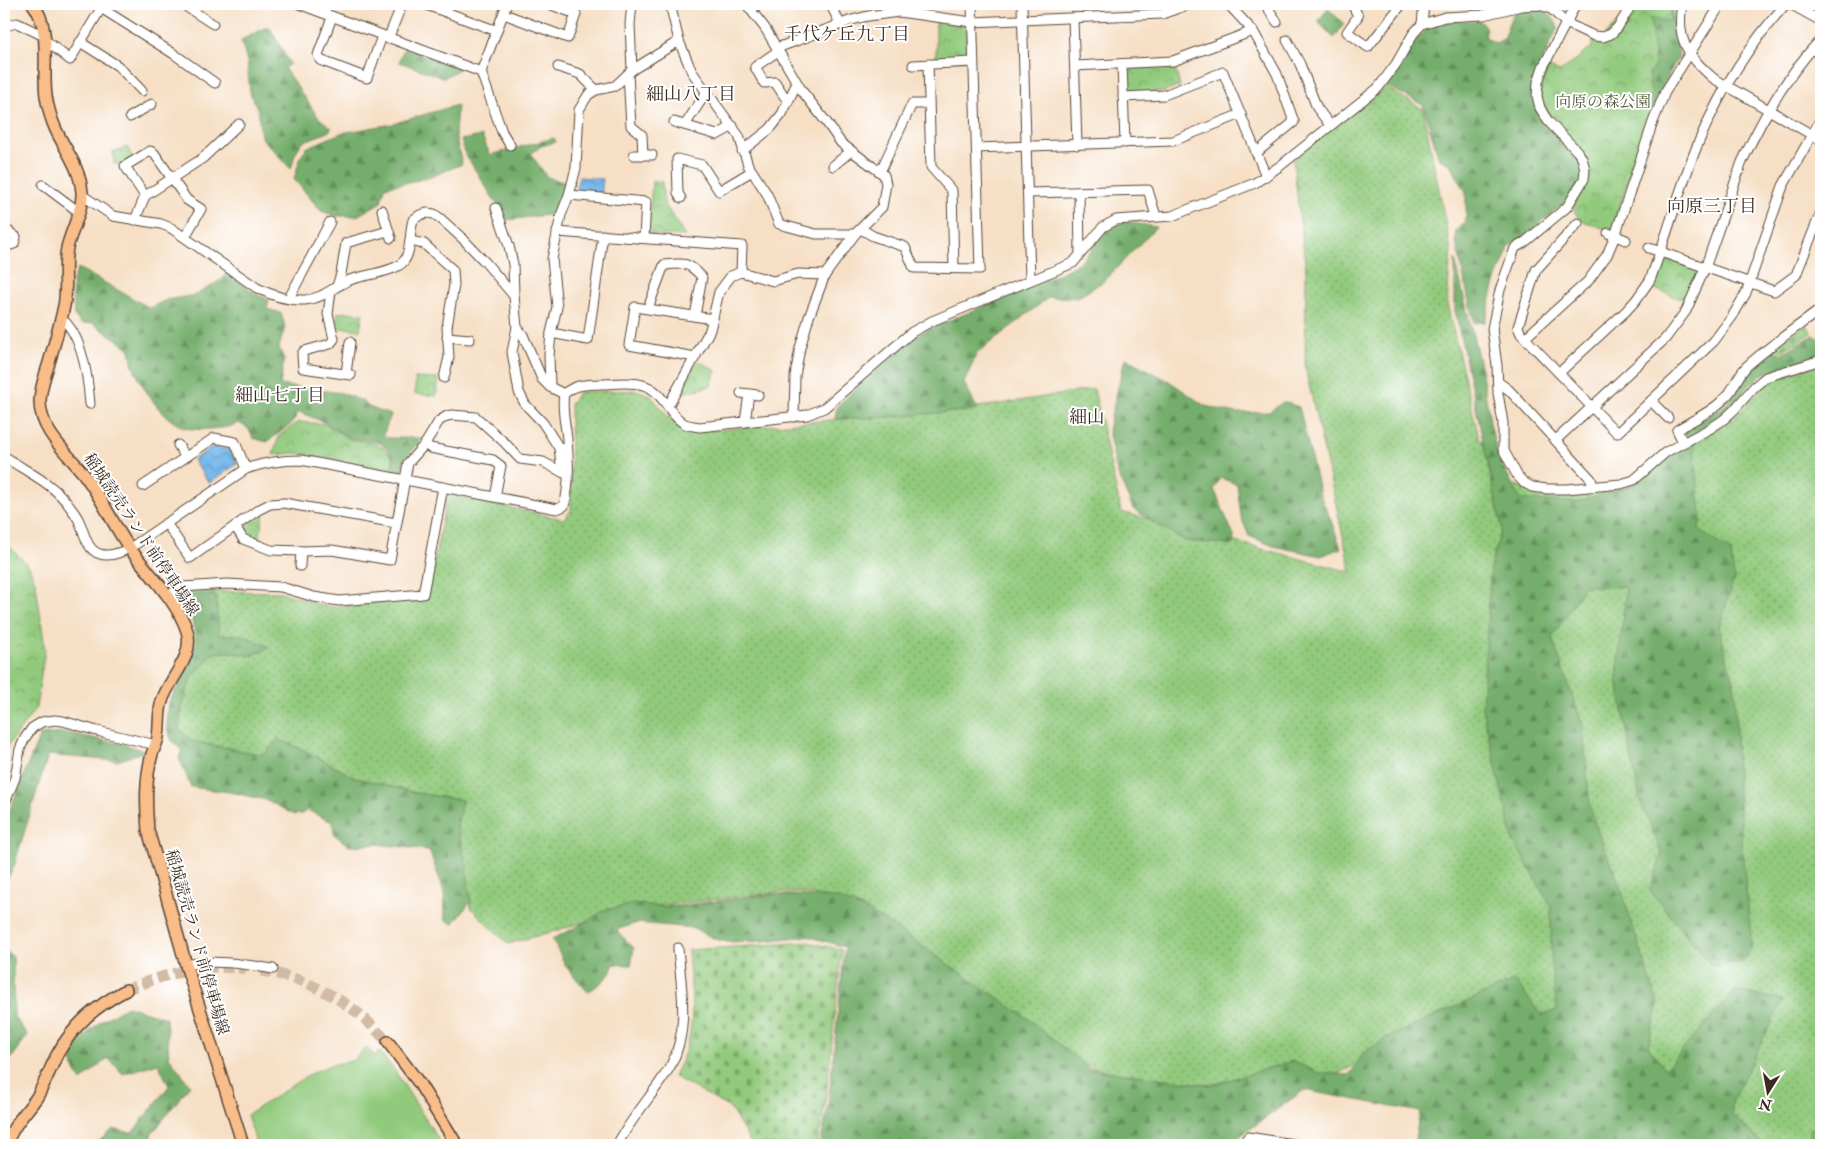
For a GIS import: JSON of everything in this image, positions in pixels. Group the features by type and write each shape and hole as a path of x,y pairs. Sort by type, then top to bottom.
{"main road":[{"name":"稲城読売ランド前停車場線","path":"33,4 42,22 44,37 44,84 48,108 55,129 76,166 82,195 78,212 66,237 65,303 42,384 40,399 43,422 51,435 88,480 129,548 167,596 180,615 187,630 189,640 183,663 162,700 159,714 159,730 147,779 146,810 148,830 186,966 243,1145"},
{"path":"6,1145 12,1132 36,1097 72,1030 99,1006 126,990"},
{"path":"388,1042 419,1083 457,1145"}],"street":[{"path":"182,4 213,24"},
{"path":"299,4 481,72"},
{"path":"332,17 318,55 320,60 367,78 402,4"},
{"path":"424,4 497,31"},
{"path":"507,4 481,72 502,132 510,145"},
{"path":"504,14 568,38 576,14 549,4"},
{"path":"632,4 630,24 631,126 642,135 643,155"},
{"path":"670,4 679,41 692,72 739,136 742,151 767,194 777,221 782,226 816,234 858,232 873,236 905,247 914,268 980,268 972,4"},
{"path":"761,4 748,6 765,28 802,91 842,143 884,175 886,184 882,207 858,232 825,275 809,317 800,348 795,376 794,417"},
{"path":"830,4 841,25"},
{"path":"1022,4 1030,280"},
{"path":"789,97 784,96 775,82 764,83 754,67 778,49 868,16 899,12 972,22 1162,14 1190,4"},
{"path":"1228,4 1253,31 1277,74 1294,122 1256,153"},
{"path":"1352,4 1358,16 1347,32 1368,47 1402,4"},
{"path":"1422,24 1424,4"},
{"path":"1576,4 1544,67 1538,82 1537,96 1540,108 1548,121 1577,151 1585,169 1584,179 1567,208 1515,248 1500,290 1492,329 1503,423 1502,438 1510,464 1523,482 1532,487 1547,489 1621,484 1634,480 1666,452 1723,420 1766,377 1821,360"},
{"path":"4,456 45,482 69,504 80,522 88,544 98,554 111,555 129,548 246,469 262,463 301,460 557,509 564,506 568,441 562,403 564,394 571,387 632,383 645,385 656,392 676,418 687,425 700,426 807,415 824,408 912,332 932,321 1073,263 1103,227 1116,220 1172,216 1255,183 1378,88 1396,64 1413,34 1422,24 1445,17 1483,15 1521,6 1540,5 1551,9 1566,23 1594,36 1603,37 1611,34 1618,27 1632,4"},
{"path":"1682,4 1681,29 1684,43 1692,59 1713,78 1821,140"},
{"path":"1525,338 1599,269 1607,255 1612,235 1664,92 1721,4"},
{"path":"1559,373 1636,300 1650,280 1699,141 1749,48 1788,4 1821,21"},
{"path":"4,26 17,23 44,37 70,60 102,5 215,83"},
{"path":"1266,5 1277,22"},
{"path":"1073,18 1077,145"},
{"path":"1075,66 1173,61 1253,31"},
{"path":"1556,440 1666,339 1686,311 1705,268 1742,162 1795,68 1821,39"},
{"path":"1286,40 1300,64 1317,108 1330,125"},
{"path":"550,386 548,356 557,307 552,259 561,215 569,195 576,168 579,110 588,95 596,90 615,86 630,72 679,41"},
{"path":"80,42 118,66 142,91"},
{"path":"913,65 973,62"},
{"path":"928,64 931,167 952,191 954,268"},
{"path":"1122,64 1125,143"},
{"path":"558,67 580,74 596,90"},
{"path":"1123,97 1164,96 1224,72 1266,176"},
{"path":"742,151 770,129 782,114 795,87"},
{"path":"685,125 706,93"},
{"path":"130,116 152,104"},
{"path":"880,172 912,104 929,104"},
{"path":"977,148 1173,141 1241,114"},
{"path":"1567,208 1580,223 1536,270 1518,327 1521,334 1617,433 1714,341 1732,317 1746,293 1783,186 1821,120"},
{"path":"674,122 717,135 733,126"},
{"path":"135,220 145,196 203,158 239,124"},
{"path":"145,196 126,166 150,151 154,153 187,200 201,209 185,238"},
{"path":"833,166 851,151"},
{"path":"681,198 678,192 677,159 702,166 719,190 752,171"},
{"path":"43,186 78,212"},
{"path":"1028,193 1148,190 1156,216"},
{"path":"1079,192 1080,254"},
{"path":"82,195 113,216 161,224 171,228 268,294 305,300 318,297 350,280 397,267 404,262 413,220 420,215 434,214 463,239 514,296"},
{"path":"569,195 646,202 644,238"},
{"path":"496,208 513,264 517,327 512,352 518,392 525,404 543,423 559,448 565,473"},
{"path":"350,342 349,374 303,368 302,354 304,351 330,344 334,339 328,314 334,289 341,274 346,243 389,234 382,210"},
{"path":"1649,248 1774,291 1796,276 1821,212"},
{"path":"289,298 330,222"},
{"path":"4,228 16,237 14,244 4,247"},
{"path":"557,232 742,246 742,272"},
{"path":"551,333 588,340 603,235"},
{"path":"1612,235 1626,240"},
{"path":"410,241 424,244 454,270 447,337 449,357 444,378"},
{"path":"648,308 664,264 685,262 692,266 702,277 695,316"},
{"path":"668,406 710,330 719,292 731,276 742,272 772,281 798,274 825,275"},
{"path":"696,357 629,345 635,306 714,319"},
{"path":"1683,442 1677,430 1715,406 1730,392 1745,368 1765,350 1821,309"},
{"path":"62,319 70,326 82,356 88,381 90,404"},
{"path":"517,327 523,335 542,379 564,394"},
{"path":"447,337 470,339"},
{"path":"1498,382 1509,390 1556,440 1591,479 1593,486"},
{"path":"745,422 749,394"},
{"path":"1652,401 1668,418"},
{"path":"235,526 243,539 271,550 301,552 332,550 390,560 408,463 425,444 439,420 452,415 471,415 476,417 520,458 543,462 565,473"},
{"path":"143,486 214,438 235,442 246,469"},
{"path":"425,444 430,448 493,460 501,466 495,497"},
{"path":"178,445 185,456"},
{"path":"167,596 183,586 227,584 281,587 328,600 339,601 423,594 443,487"},
{"path":"166,523 190,558 270,504 284,503 396,523"},
{"path":"300,566 301,552"},
{"path":"4,805 15,778 20,750 25,738 32,728 42,722 63,721 97,731 156,744"},
{"path":"617,1145 633,1117 665,1074 678,1049 683,1010 678,948"},
{"path":"186,966 205,963 236,963 273,969"},
{"path":"1242,1145 1248,1137 1300,1145"}],"green space":[{"name":"向原の森公園","path":"1636,4 1672,4 1669,21 1650,18 1655,65 1648,75 1652,103 1645,136 1643,136 1611,231 1580,220 1572,208 1587,182 1588,165 1576,144 1549,117 1543,106 1541,90 1549,68 1560,72 1591,48 1594,40 1601,40"},
{"path":"1638,4 1675,4 1673,19 1679,55 1659,94 1644,134 1574,208 1568,201 1525,236 1510,245 1495,283 1485,322 1474,323 1456,243 1456,230 1466,221 1466,192 1450,164 1439,159 1423,105 1387,86 1414,42 1428,28 1440,22 1480,21 1485,26 1486,38 1496,43 1505,38 1507,27 1515,11 1535,9 1546,12 1558,27 1541,67 1560,73 1591,49"},
{"path":"1328,8 1344,24 1334,38 1318,22"},
{"path":"936,21 967,25 969,28 970,57 968,60 936,61"},
{"path":"269,26 290,64 284,68 319,118 332,128 328,132 302,142 295,154 291,169 261,137 258,110 250,93 247,61 241,40"},
{"path":"404,48 459,69 444,78 399,62"},
{"path":"1174,65 1180,86 1164,92 1130,93 1127,91 1126,71 1128,67"},
{"path":"1385,87 1423,109 1451,250 1447,304 1479,438 1513,484 1534,492 1560,494 1625,488 1735,417 1767,382 1821,363 1821,1140 1800,1145 1762,1145 1397,1041 1324,1081 1233,1094 1093,1068 1060,1055 836,900 810,894 782,892 636,908 508,944 471,908 452,805 343,786 175,736 194,632 186,591 281,592 328,607 427,598 446,500 450,495 563,519 571,511 570,404 579,392 637,390 650,395 673,422 691,429 718,430 987,406 1094,389 1121,512 1351,572 1305,367 1306,271 1293,160"},
{"path":"457,105 455,134 462,164 428,178 385,187 381,202 357,216 336,216 321,211 294,179 300,159 306,148 341,133 392,124"},
{"path":"482,136 490,155 554,138 556,142 541,146 531,154 547,177 566,183 555,214 507,220 465,154 461,140"},
{"path":"127,147 133,158 122,165 114,164 113,152"},
{"path":"652,181 662,182 664,203 685,236 648,234"},
{"path":"1130,222 1156,227 1104,281 1077,298 1049,297 977,353 964,383 978,410 876,418 835,419 837,406 914,337 928,329 1066,270 1085,257 1111,227"},
{"path":"1665,258 1698,269 1699,272 1687,301 1649,287 1662,259"},
{"path":"1455,259 1482,374 1498,458 1521,500 1577,502 1635,484 1667,456 1690,441 1684,429 1720,409 1735,394 1743,379 1751,370 1774,349 1781,354 1814,335 1821,340 1821,353 1801,363 1765,373 1750,384 1738,400 1720,416 1693,435 1701,516 1699,530 1731,552 1734,579 1719,627 1735,689 1737,775 1752,947 1742,962 1712,966 1650,891 1662,853 1640,801 1617,678 1626,587 1584,586 1552,638 1583,726 1590,808 1618,880 1658,1004 1648,1046 1665,1069 1735,991 1783,1000 1732,1101 1732,1115 1764,1145 1414,1145 1420,1112 1304,1090 1228,1145 1171,1140 1158,1145 820,1145 828,1106 845,947 807,936 763,941 727,942 715,939 694,928 637,923 616,930 634,948 631,965 614,964 607,977 588,992 567,968 552,939 581,925 604,910 634,904 670,907 774,894 836,898 863,908 894,927 1026,1017 1089,1069 1212,1085 1292,1061 1319,1073 1349,1075 1364,1053 1386,1038 1515,980 1541,1015 1557,1010 1551,964 1551,906 1513,840 1482,708 1491,563 1502,529 1455,311"},
{"path":"78,268 150,308 166,300 196,295 221,280 227,273 256,294 269,300 267,309 281,313 285,327 279,347 284,360 280,385 342,393 363,401 369,407 391,415 383,435 388,438 420,438 420,443 405,458 402,471 399,473 392,472 394,459 380,443 372,440 351,439 326,423 299,412 291,424 267,442 253,438 248,428 239,423 232,426 202,430 190,429 179,425 165,415 146,390 132,363 130,350 93,323 81,324 74,315 72,283"},
{"path":"337,313 363,314 360,330 334,329 332,321 338,319"},
{"path":"1806,324 1812,333 1780,352 1775,347"},
{"path":"1125,358 1169,381 1205,406 1236,413 1269,412 1283,402 1299,407 1320,495 1341,548 1321,556 1273,546 1249,536 1241,517 1237,484 1220,478 1214,489 1234,536 1233,545 1186,541 1133,509 1117,472 1108,430"},
{"path":"698,360 716,371 711,386 679,394"},
{"path":"415,378 439,379 436,396 415,394"},
{"path":"298,422 326,424 350,440 373,442 386,450 393,458 392,470 297,453 273,455 279,436"},
{"path":"264,513 259,542 245,537 241,527"},
{"path":"4,541 29,566 36,584 45,649 36,708 4,751"},
{"path":"188,595 216,595 219,635 243,635 270,647 252,656 227,652 214,653 191,679 182,707 179,729 192,741 264,755 278,739 302,749 354,777 417,793 462,800 457,827 465,859 471,901 453,924 445,919 444,891 429,850 377,844 349,846 334,834 332,822 307,810 302,814 294,815 267,800 191,787 179,758 182,750 172,741 167,729 169,702 183,677 198,641"},
{"path":"67,733 123,744 145,751 118,761 48,755 14,866 4,887 4,824 40,735"},
{"path":"808,942 842,950 825,1105 817,1145 752,1145 730,1108 673,1076 682,1060 687,1045 692,1015 688,950"},
{"path":"4,951 13,956 14,1017 28,1035 9,1062 4,1062"},
{"path":"127,1006 166,1018 169,1057 190,1085 151,1135 150,1145 95,1145 113,1129 132,1133 169,1086 158,1063 123,1074 108,1058 81,1081 72,1065 77,1042 100,1022"},
{"path":"366,1048 375,1056 379,1051 395,1071 442,1145 257,1145 247,1115 308,1075 330,1065 352,1061"},
{"path":"1821,1125 1821,1145 1812,1145 1810,1130"}],"water":[{"path":"579,177 603,179 601,195 575,191"},
{"path":"212,447 230,450 237,464 209,483 193,460"}],"tunnel":[{"path":"126,990 184,971 215,968 246,969"},
{"path":"261,971 286,976 310,984 333,996 358,1014 388,1042"}],"district":[{"name":"千代ケ丘九丁目","path":"847,34"},
{"name":"細山八丁目","path":"691,94"},
{"name":"向原三丁目","path":"1712,206"},
{"name":"細山七丁目","path":"280,395"},
{"name":"細山","path":"1087,417"}]}
